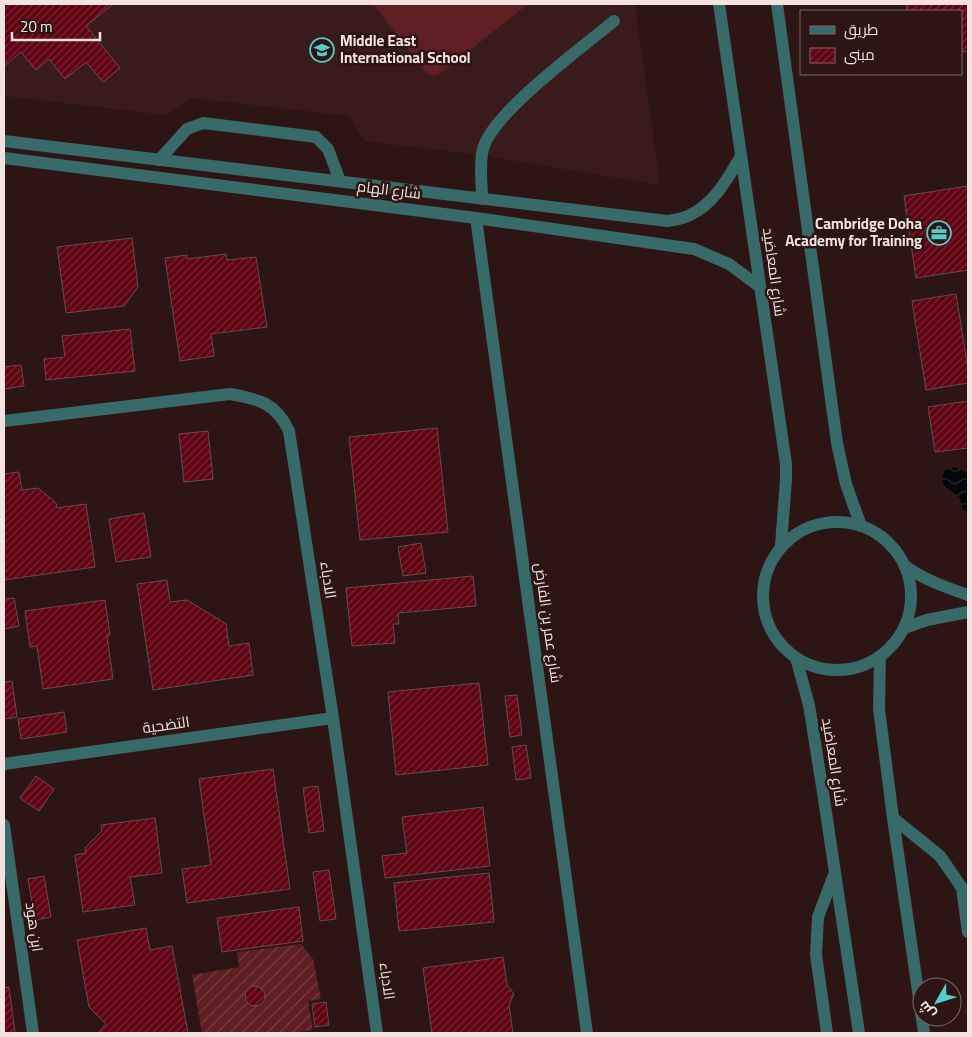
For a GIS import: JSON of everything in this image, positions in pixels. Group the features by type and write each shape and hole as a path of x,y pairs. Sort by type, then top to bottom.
{"street":[{"name":"شارع المعاضيد","path":"719,4 786,464 782,545"},
{"path":"777,4 837,443 846,484 861,526"},
{"path":"482,199 483,149 487,138 500,121 546,77 614,22"},
{"path":"159,160 187,129 203,123 212,124 316,137 328,149 340,181"},
{"name":"شارع الهام","path":"4,141 667,222 690,216 710,200 727,180 741,156"},
{"name":"شارع الهام","path":"4,158 476,218 694,249 728,264 760,287"},
{"name":"شارع عمر بن الفارض","path":"476,218 588,1033"},
{"name":"الادباء","path":"4,421 230,394 256,398 270,406 283,419 289,432 333,718 377,1033"},
{"path":"833,521 861,526 879,535 894,548 904,566 909,581 911,597 909,613 904,628 894,644 880,656 860,666 838,670 816,667 796,658 777,640 766,618 762,592 768,567 782,545 805,528 833,521"},
{"path":"904,566 940,586 968,595"},
{"path":"904,628 927,620 968,612"},
{"path":"880,656 879,709 924,1033"},
{"name":"شارع المعاضيد","path":"796,658 809,706 859,1033"},
{"name":"التضحية","path":"4,764 333,718"},
{"path":"893,818 940,856 962,888 968,932"},
{"name":"ابن هود","path":"4,825 33,1033"},
{"name":"شارع المعاضيد","path":"827,1033 816,955 818,917 835,872"}],"shaded area":[{"name":"Middle East International School","path":"4,4 635,4 660,185 482,155 364,141 350,116 191,98 167,115 4,96"},
{"path":"373,4 528,4 440,74 432,76 425,72"},
{"path":"301,944 313,959 321,999 308,1001 313,1030 292,1033 202,1033 192,975 239,967 237,952"}],"water":[{"path":"956,467 968,474 968,513 962,508 960,498 946,487 943,481 945,470"}],"building":[{"path":"4,4 113,4 86,26 120,68 103,82 86,62 65,79 49,59 36,70 21,52 4,66"},
{"path":"906,4 968,4 968,51 962,52 962,10 907,10"},
{"name":"Cambridge Doha Academy for Training","path":"968,186 968,270 916,278 904,196"},
{"path":"132,238 138,287 124,306 66,313 57,247"},
{"path":"226,254 227,260 256,257 267,327 211,334 214,356 180,361 165,258 187,255 187,259"},
{"path":"956,294 968,369 968,383 926,390 912,301"},
{"path":"130,329 135,371 46,380 44,359 65,357 62,336"},
{"path":"21,365 24,386 4,389 4,367"},
{"path":"968,401 968,448 935,452 928,407"},
{"path":"437,428 448,532 360,540 349,437"},
{"path":"208,431 213,479 184,482 179,434"},
{"path":"19,472 22,490 38,488 56,503 57,508 86,504 95,567 4,580 4,474"},
{"path":"144,513 151,557 116,562 109,519"},
{"path":"421,543 426,573 403,576 398,547"},
{"path":"473,576 476,606 398,613 399,624 393,624 395,643 352,646 346,588"},
{"path":"167,580 170,602 187,600 226,624 229,646 249,643 253,675 153,690 137,584"},
{"path":"14,598 19,626 4,629 4,599"},
{"path":"105,600 110,635 107,636 113,679 43,689 37,646 30,647 25,611"},
{"path":"12,681 17,717 4,719 4,682"},
{"path":"479,683 488,765 396,775 388,692"},
{"path":"517,695 522,735 510,737 505,696"},
{"path":"64,712 67,732 21,739 18,719"},
{"path":"526,745 531,778 516,780 512,747"},
{"path":"273,769 290,889 187,903 182,869 211,865 199,779"},
{"path":"36,776 54,789 39,811 20,798"},
{"path":"318,786 324,831 309,833 303,788"},
{"path":"483,807 490,866 385,878 382,856 407,853 402,817"},
{"path":"155,818 162,873 130,877 135,905 83,912 75,855 86,853 85,848 102,831 101,825"},
{"path":"329,870 336,919 320,921 313,872"},
{"path":"489,873 494,922 399,931 394,883"},
{"path":"44,876 51,917 35,920 28,879"},
{"path":"299,907 303,941 222,952 217,918"},
{"path":"146,928 150,950 172,946 188,1033 98,1033 106,1024 89,1007 77,940"},
{"path":"503,957 507,985 514,994 509,1005 513,1033 432,1033 423,968"},
{"path":"255,986 262,989 265,996 262,1003 255,1006 248,1003 245,996 248,989"},
{"path":"9,987 15,1033 4,1033 4,988"},
{"path":"326,1002 329,1025 315,1027 312,1004"}],"place":[{"name":"Middle East International School","path":"322,50"},
{"name":"Cambridge Doha Academy for Training","path":"939,233"}]}
